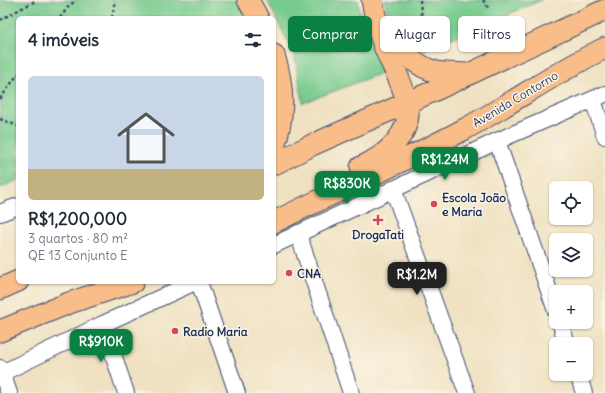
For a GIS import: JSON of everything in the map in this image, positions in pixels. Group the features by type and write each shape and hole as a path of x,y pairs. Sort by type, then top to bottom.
{"main road":[{"path":"248,0 257,16"},
{"path":"374,8 409,56 421,66 437,72 468,74"},
{"path":"278,220 300,200 325,184 376,160 386,152 400,136 406,125 408,115 407,103 402,86 385,48 374,8"},
{"path":"276,163 605,10"},
{"name":"Avenida Contorno","path":"278,220 451,136 521,97 562,70 605,48"},
{"path":"276,61 282,89 282,108 276,140"},
{"path":"0,289 16,282"},
{"path":"0,331 69,303 127,284"}],"street":[{"path":"276,243 498,141 599,97 605,136"},
{"path":"498,141 549,290"},
{"path":"393,189 467,393"},
{"path":"0,213 16,207"},
{"path":"298,233 351,393"},
{"path":"9,393 1,370 191,284"},
{"path":"200,284 237,393"},
{"path":"103,324 126,393"},
{"path":"580,381 584,393"}],"path":[{"path":"0,20 37,0"},
{"path":"61,16 68,7 76,0"},
{"path":"112,16 115,0"},
{"path":"420,0 427,68"},
{"path":"483,0 489,9"},
{"path":"0,99 16,77"},
{"path":"0,119 16,125"}],"green space":[{"path":"0,0 237,0 246,16 16,16 16,181 0,188"},
{"path":"267,0 358,0 362,16 288,16 288,42"},
{"path":"384,0 542,0 504,16 458,16 458,36 450,39 450,16 388,16"},
{"path":"372,42 384,72 303,103 293,52 372,52"}],"place":[{"name":"Escola João e Maria","path":"434,204"},
{"name":"DrogaTati","path":"378,220"},
{"name":"CNA","path":"289,273"},
{"name":"Radio Maria","path":"175,331"}]}
